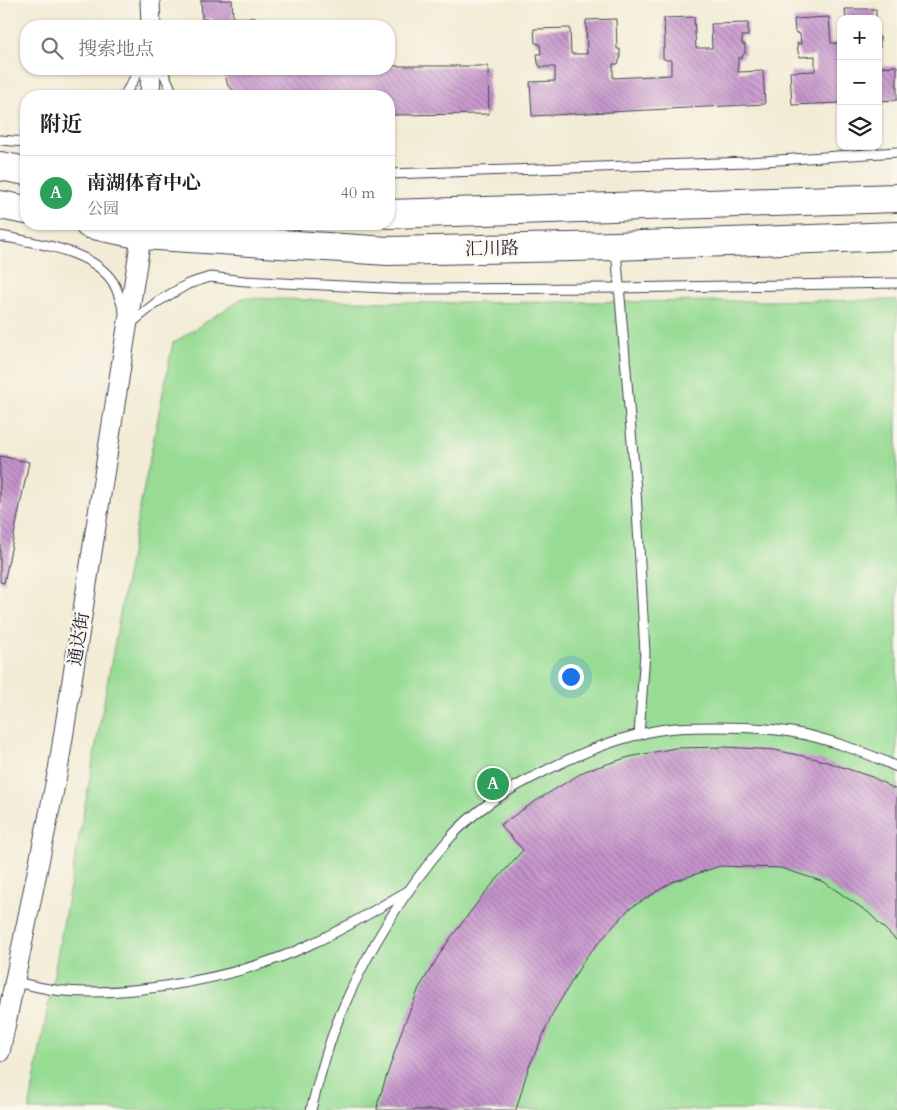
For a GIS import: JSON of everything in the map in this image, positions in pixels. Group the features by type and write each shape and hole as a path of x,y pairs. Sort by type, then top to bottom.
{"main road":[{"path":"0,166 20,170"},
{"path":"395,214 897,198"},
{"path":"0,205 20,209"},
{"name":"汇川路","path":"143,230 388,251 615,246 897,236"}],"street":[{"path":"150,0 151,20"},
{"path":"150,90 151,75"},
{"name":"通达街","path":"0,1052 58,770 143,230"}],"lane":[{"path":"128,90 136,75"},
{"path":"165,75 171,90"},
{"path":"0,140 20,142"},
{"path":"395,174 748,162 897,152"},
{"path":"0,236 55,247 94,262 111,279 129,325 157,302 188,284 210,277 244,281 404,289 619,288 897,283"},
{"path":"615,246 636,491 645,653 639,735"},
{"path":"311,1110 324,1062 343,1008 370,952 410,889 449,839 484,806 524,782 582,752 639,735 685,727 739,727 793,732 834,743 897,766"},
{"path":"15,982 63,991 117,992 210,977 261,963 310,945 410,889"}],"green space":[{"path":"243,298 429,303 897,300 897,1110 29,1110 136,527 173,343"}],"building":[{"path":"201,0 232,0 233,18 256,18 256,20 213,20 202,19"},
{"path":"845,9 876,9 876,15 846,15"},
{"path":"694,17 696,48 712,48 711,24 748,23 748,36 742,36 742,44 745,44 745,53 742,56 743,58 738,58 738,72 763,71 765,104 532,116 530,82 555,81 555,67 540,67 538,63 537,54 541,54 540,44 535,43 534,29 570,28 571,54 587,54 586,20 616,19 617,49 620,49 620,59 618,64 613,64 613,78 671,75 671,60 663,58 663,48 665,48 664,18"},
{"path":"829,17 831,43 837,43 837,103 792,105 790,72 815,71 815,56 800,57 797,43 801,44 800,34 795,32 794,19"},
{"path":"395,66 488,66 489,114 395,115 395,90 233,90 228,86 225,75 395,75"},
{"path":"897,66 897,100 882,101 882,67"},
{"path":"0,456 29,462 4,583 0,582"},
{"path":"726,747 775,750 821,760 872,777 897,790 897,941 869,913 824,882 781,868 720,866 672,882 629,909 586,957 553,1013 528,1069 516,1110 377,1110 402,1030 419,988 444,947 483,895 523,850 500,825 585,771 629,757 675,748"}],"place":[{"name":"南湖体育中心","path":"493,784"}]}
